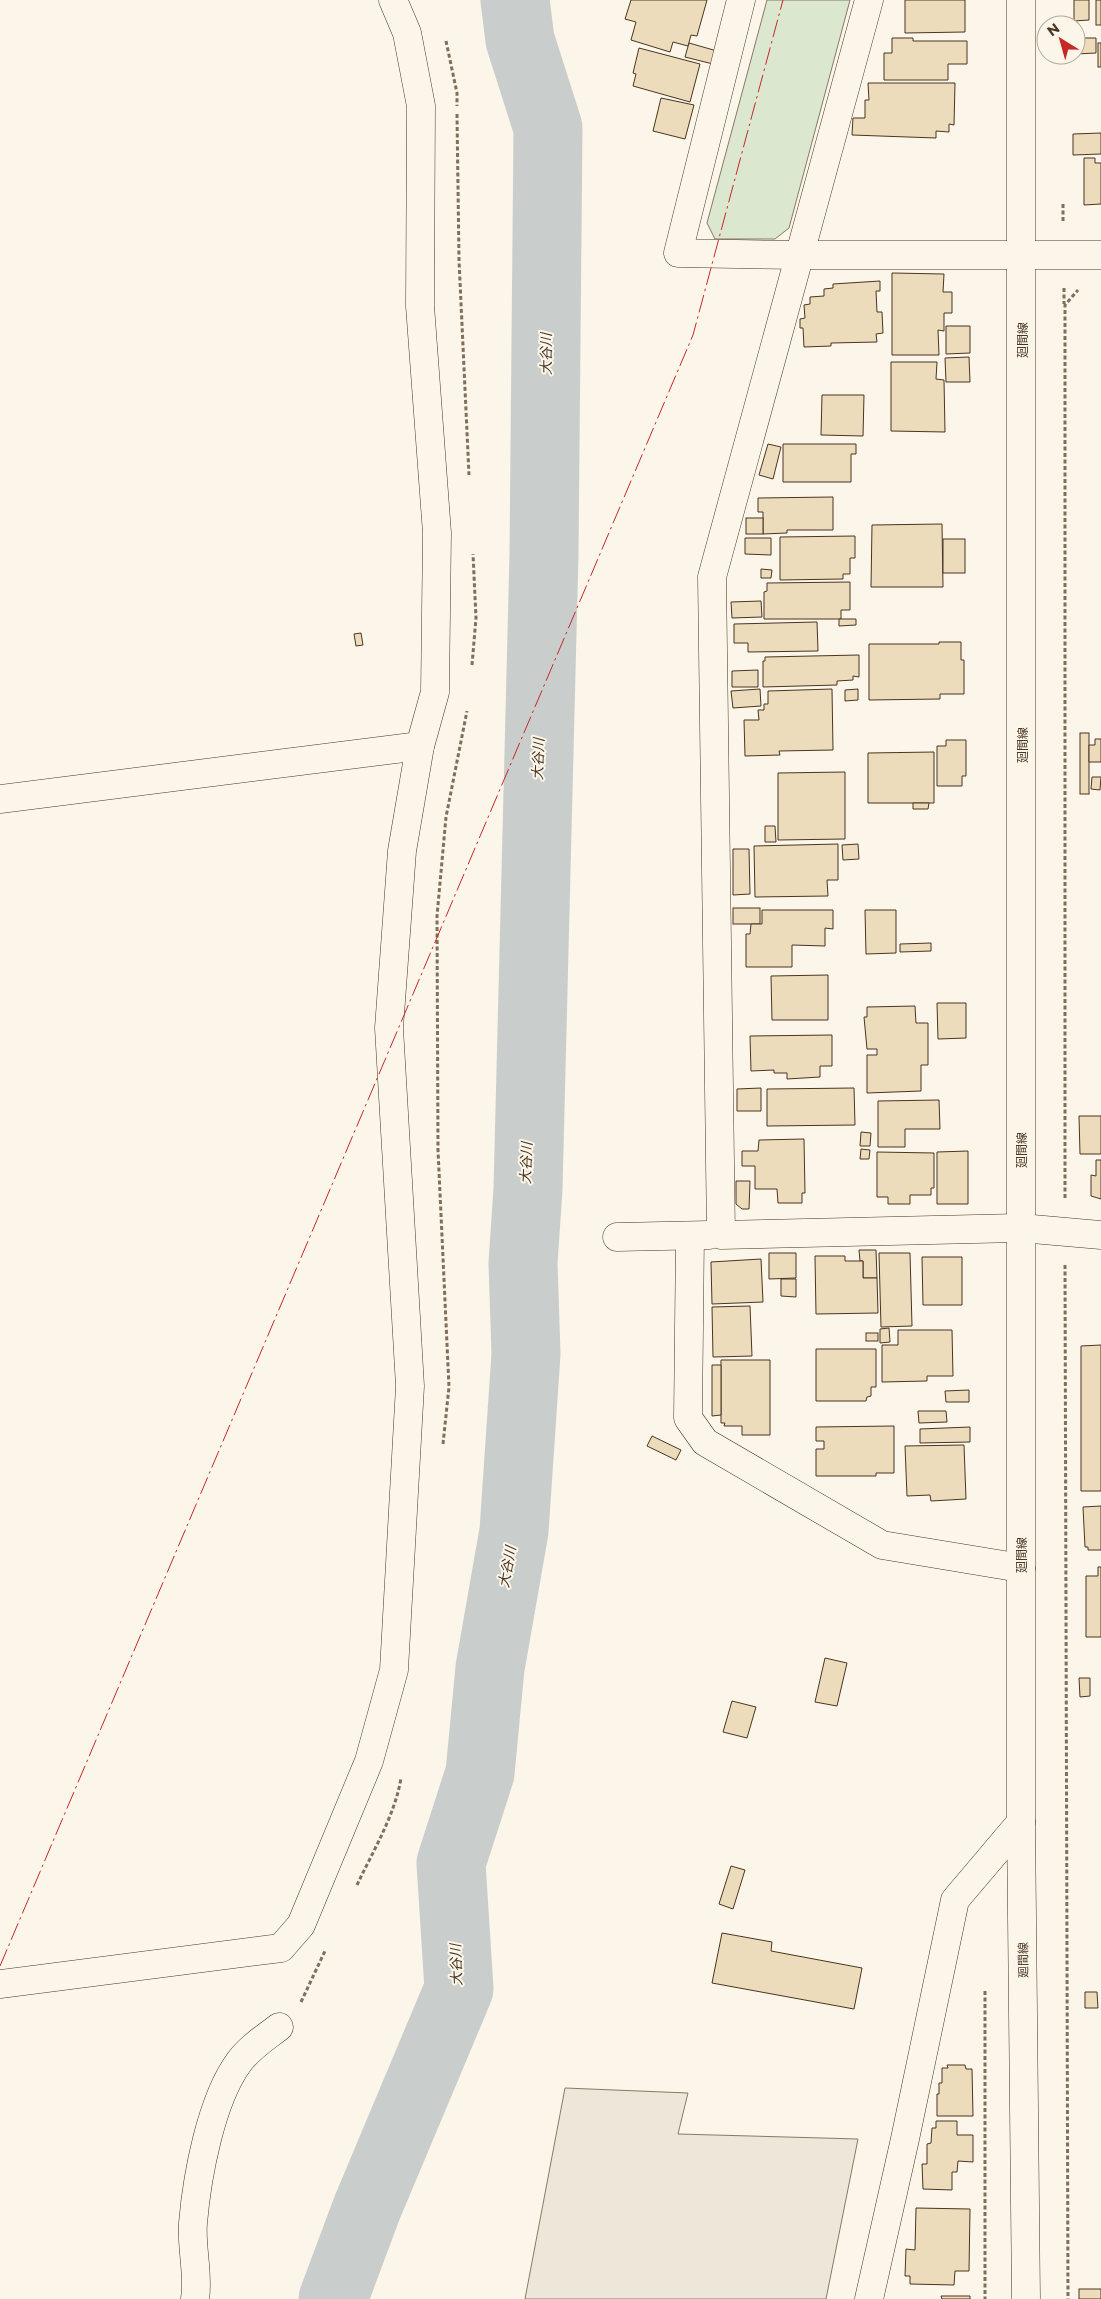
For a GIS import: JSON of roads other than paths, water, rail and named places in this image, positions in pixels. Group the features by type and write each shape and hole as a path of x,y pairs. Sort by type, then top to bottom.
{"street":[{"path":"0,1984 281,1948 301,1925 369,1761 394,1670 410,1386 389,1028 402,851 420,746 436,692 437,533 420,306 422,106 407,33 393,0"},
{"path":"741,0 678,253 800,256 1101,255"},
{"path":"720,1235 712,577 869,0"},
{"name":"廻間線","path":"1021,0 1021,1822 1026,2299"},
{"path":"0,799 420,746"},
{"path":"617,1237 1021,1228 1101,1235"},
{"path":"690,1236 688,1418 705,1442 882,1545 1021,1568"},
{"path":"869,2299 905,2139 954,1900 1021,1822"},
{"path":"195,2299 193,2223 202,2158 218,2105 227,2082 239,2062 253,2047 279,2027"}],"waterway":[{"name":"大谷川","path":"333,2299 367,2208 459,1989 451,1863 480,1773 490,1668 514,1531 526,1354 523,1263 528,1189 544,554 548,128 520,40 515,0"}]}
